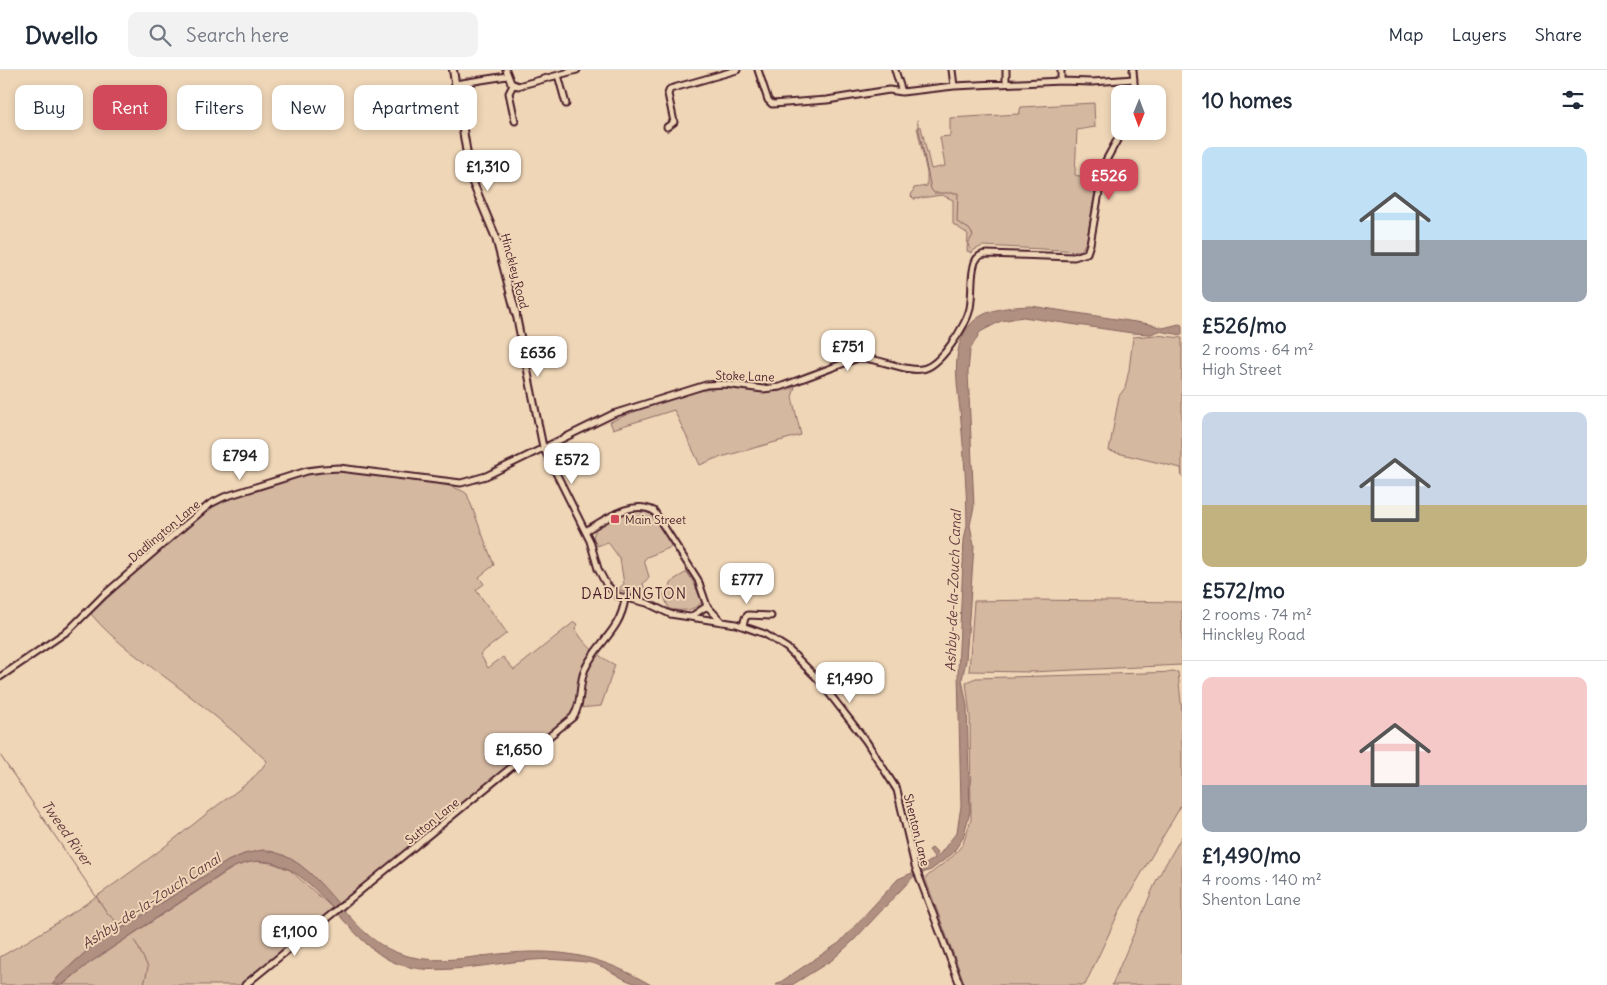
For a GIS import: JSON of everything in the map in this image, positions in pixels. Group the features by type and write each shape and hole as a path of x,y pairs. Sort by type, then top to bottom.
{"street":[{"name":"Hinckley Road","path":"453,70 470,178 496,238 516,314 542,447 585,531"},
{"path":"455,84 506,73 513,84 520,86 560,73 577,70"},
{"path":"667,127 674,122 668,94 670,88 737,70"},
{"path":"758,70 769,103 807,101 889,90 902,92 954,86 1061,81 1092,82 1134,78"},
{"path":"895,70 902,92"},
{"path":"952,70 954,86"},
{"path":"1006,70 1006,83"},
{"path":"1061,70 1061,81"},
{"path":"1133,70 1134,85"},
{"path":"560,73 566,104"},
{"path":"513,84 510,93 515,121"},
{"name":"Stoke Lane","path":"542,447 613,414 706,385 725,384 763,389 780,387 858,358 871,358 917,369 927,368 945,352 967,320 974,265 979,256 987,254 1074,257 1087,253 1104,164 1117,140"},
{"name":"Dadlington Lane","path":"0,677 69,630 104,595 178,531 210,504 224,497 307,471 322,469 339,468 461,483 486,476 542,447"},
{"path":"707,606 692,616 677,616 646,604 625,599 612,592 602,578 585,531 629,508 639,506 654,510 698,580 707,606 722,622"},
{"name":"Sutton Lane","path":"245,985 573,717 579,708 582,680 586,668 619,622 625,599"},
{"path":"764,608 764,615"},
{"path":"742,626 744,618 748,615 771,616"},
{"name":"Shenton Lane","path":"692,616 742,626 776,640 799,658 866,741 897,790 915,866 960,985"}],"shaded area":[{"path":"1094,103 1095,127 1077,130 1075,175 1097,180 1087,240 1081,251 983,246 972,253 967,251 968,234 953,224 953,200 942,195 914,199 911,196 914,188 927,186 927,173 917,127 921,127 931,169 945,166 940,137 950,136 950,118 1019,114 1021,107"},
{"path":"1031,306 1149,324 1163,328 1179,324 1182,325 1182,335 1158,331 1151,334 1132,333 1023,317 1001,321 980,332 970,350 968,372 974,507 970,525 974,546 966,661 962,679 967,706 970,812 963,838 952,854 931,870 914,876 853,941 832,960 792,985 776,985 839,943 898,879 912,873 935,858 929,850 932,848 939,855 957,832 961,806 958,670 964,540 967,525 964,460 956,371 957,358 963,335 976,319 998,310"},
{"path":"1156,335 1182,338 1182,477 1181,468 1109,451 1119,396 1125,388 1129,370 1133,337"},
{"path":"795,387 792,397 801,435 714,459 700,465 674,410 613,429 610,422 651,405 709,389 732,388 777,391"},
{"path":"316,471 395,476 440,484 467,494 494,565 479,577 484,584 476,590 507,633 480,654 488,668 503,657 514,670 574,622 578,625 575,628 587,645 597,654 615,665 601,706 579,708 573,717 340,908 305,869 292,860 279,854 264,852 247,854 228,861 89,949 60,975 52,985 0,985 0,957 82,907 134,870 241,788 262,769 267,761 197,702 119,642 91,614 143,564 218,502"},
{"path":"639,507 653,512 674,546 644,560 649,577 643,584 647,594 643,599 618,589 624,584 620,559 608,542 597,546 593,537 596,528 630,509"},
{"path":"687,572 702,602 691,609 669,609 663,594 675,579"},
{"path":"974,601 1182,602 1182,665 1031,672 969,671"},
{"path":"1178,672 1182,712 1182,804 1119,912 1085,985 965,985 925,878 953,856 963,844 971,820 970,716 966,682 976,678"},
{"path":"1182,836 1182,985 1112,985 1157,879"},
{"path":"262,850 283,855 300,865 316,879 362,929 379,943 398,953 411,957 436,960 521,952 560,953 596,960 613,966 651,985 628,981 604,967 579,961 519,961 450,969 407,967 389,960 369,946 314,889 295,873 274,863 251,862 225,872 88,964 62,985 52,985 60,975 89,949 228,861 244,854"},
{"path":"254,861 272,863 290,870 336,911 245,985 63,985 88,964 225,873 236,866"}],"waterway":[{"path":"917,120 931,189 934,193 958,193 957,222 969,229 973,235 968,244 970,249"},
{"name":"Tweed River","path":"0,755 108,914 117,922"},
{"name":"Tweed River","path":"135,941 148,967 144,985"}],"place":[{"name":"Main Street","path":"615,519"}],"district":[{"name":"DADLINGTON","path":"634,593"}],"water label":[{"name":"Ashby-de-la-Zouch Canal","path":"953,591"},
{"name":"Ashby-de-la-Zouch Canal","path":"151,901"}]}
